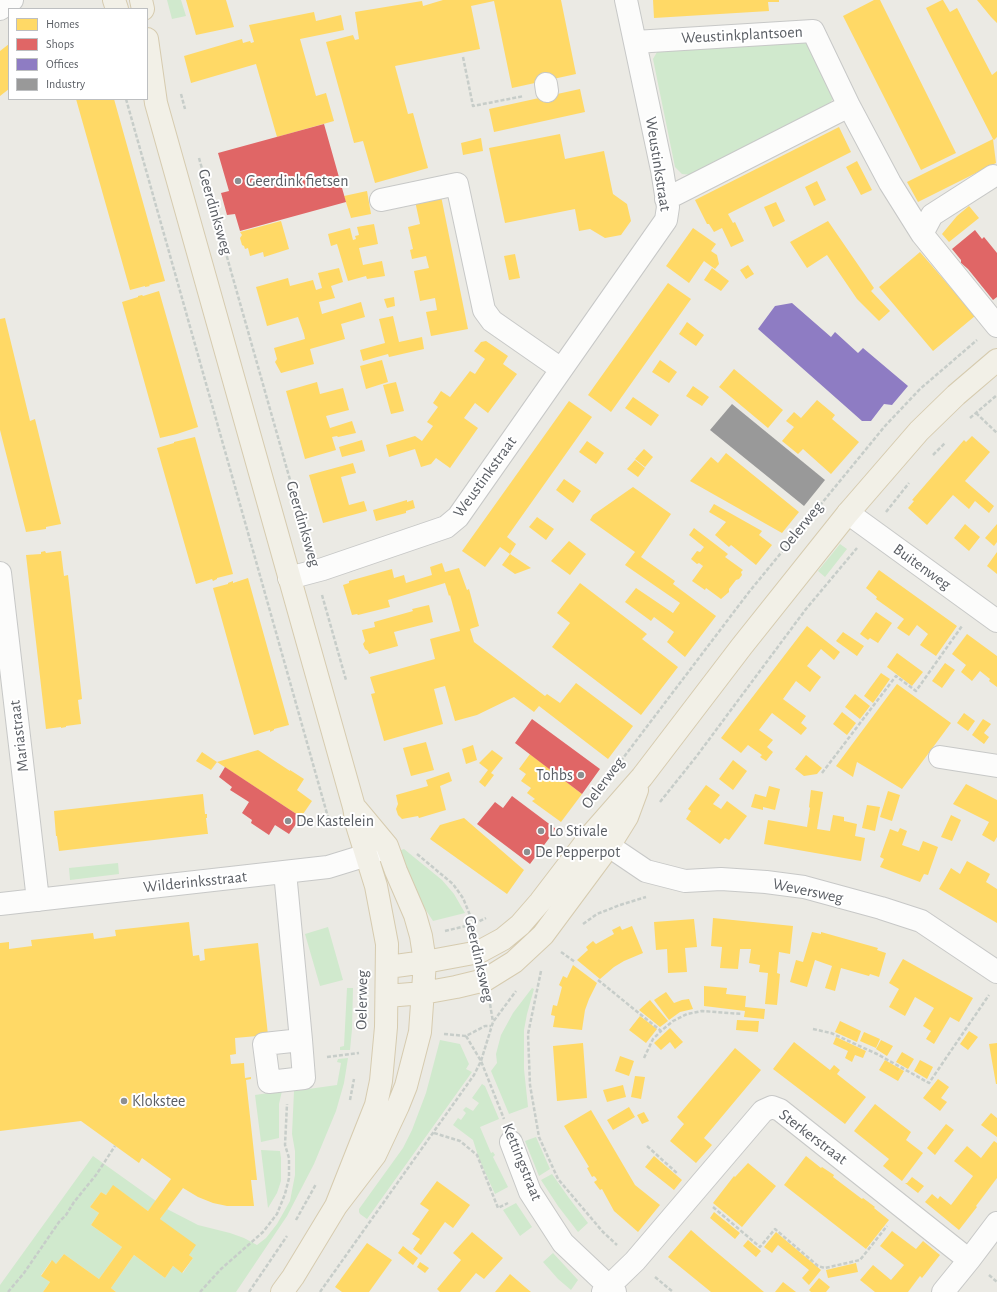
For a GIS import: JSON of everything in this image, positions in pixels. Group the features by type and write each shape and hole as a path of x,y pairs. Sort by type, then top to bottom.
{"main road":[{"name":"Geerdinksweg","path":"148,50 152,94 354,807 357,825 376,886 387,944 388,967"},
{"name":"Oelerweg","path":"336,1206 376,1105 384,1057 388,967 479,952 503,939 520,925 540,902 592,834 642,777 742,646 848,513 919,431 956,395 997,360"},
{"name":"Oelerweg","path":"387,996 456,987 485,980 514,962 543,935 609,846 627,818 642,777"},
{"name":"Geerdinksweg","path":"354,807 387,846 396,872 415,915 421,936 424,962 423,992"},
{"name":"Oelerweg","path":"282,1292 336,1206 375,1155 406,1086 420,1032 423,992"}],"street":[{"path":"0,9 12,0"},
{"name":"Weustinkstraat","path":"289,578 316,571 446,527 458,517 666,220 668,207 626,0"},
{"name":"Weustinkplantsoen","path":"635,42 813,31 849,106 890,183 922,234 996,325"},
{"path":"666,199 849,106"},
{"path":"922,234 932,215 993,176"},
{"path":"381,200 457,184 484,310 492,321 561,369"},
{"name":"Buitenweg","path":"848,513 997,621"},
{"name":"Mariastraat","path":"0,573 38,900"},
{"path":"940,757 997,766"},
{"name":"Wilderinksstraat","path":"0,904 328,867 367,855 387,846"},
{"name":"Weversweg","path":"609,846 646,871 684,881 721,879 766,882 804,887 881,908 921,921 995,981"},
{"path":"285,872 304,1078 269,1082 264,1044 301,1050"},
{"name":"Sterkerstraat","path":"608,1290 635,1261 763,1110 772,1107 780,1110 969,1260"},
{"name":"Kettingstraat","path":"511,1142 530,1192 563,1243 608,1290"},
{"path":"943,1292 997,1223"}],"path":[{"path":"463,57 473,106 546,87"},
{"path":"180,89 186,112"},
{"path":"126,100 329,824 343,862"},
{"name":"Geerdinksweg","path":"199,156 347,685"},
{"name":"Oelerweg","path":"614,769 749,592 885,426 920,390 996,325"},
{"path":"965,423 997,395"},
{"path":"976,413 997,433"},
{"path":"932,457 948,439"},
{"path":"657,806 696,757 806,609 911,481"},
{"path":"822,773 896,676 916,691 976,606"},
{"name":"Geerdinksweg","path":"414,852 437,869 453,884 463,898 474,924 479,952"},
{"path":"582,925 597,914 650,895"},
{"path":"421,936 474,924 492,915"},
{"path":"543,935 541,972 528,1034 530,1085 539,1137 558,1179 603,1232 635,1261"},
{"path":"559,950 575,962"},
{"path":"541,972 545,967"},
{"name":"Geerdinksweg","path":"485,980 493,1022"},
{"path":"598,980 661,1031"},
{"path":"813,1029 831,1034 877,1054 929,1083 995,981"},
{"path":"320,1292 366,1225 434,1133 474,1075 482,1061 493,1022 519,986"},
{"path":"644,1058 653,1039 673,1021 687,1014 702,1011 742,1014"},
{"name":"Kettingstraat","path":"466,1036 482,1061 503,1116 511,1142"},
{"name":"Oelerweg","path":"358,1060 360,1046"},
{"path":"301,1050 360,1053"},
{"path":"349,1103 355,1074"},
{"path":"200,1292 221,1270 263,1232 277,1214 289,1178 289,1158 285,1144 289,1080"},
{"path":"434,1133 460,1141 477,1155 498,1208 530,1192"},
{"path":"8,1292 24,1273 59,1222 86,1188 115,1146"},
{"path":"647,1146 696,1189 710,1205 760,1247 775,1229 818,1266 824,1268 860,1260 902,1207"},
{"path":"105,1154 108,1157"},
{"path":"295,1223 318,1179"},
{"path":"249,1292 287,1235"}],"green space":[{"path":"167,0 181,0 186,16 172,19"},
{"path":"802,41 814,48 833,89 833,99 827,106 693,175 682,174 675,167 653,59 657,52"},
{"path":"840,544 847,549 825,577 818,571"},
{"path":"404,849 442,880 454,894 465,913 433,921 418,898 398,851"},
{"path":"118,863 119,874 70,880 69,868"},
{"path":"328,927 343,980 320,986 305,934"},
{"path":"347,988 353,988 350,1050 340,1050 340,1047 344,1046"},
{"path":"532,988 534,989 524,1030 524,1069 528,1107 509,1114 491,1071 497,1063 496,1054 501,1035 513,1013"},
{"path":"440,1040 460,1044 469,1064 466,1069 472,1072 367,1219 360,1214 359,1209 403,1148 412,1130 426,1093"},
{"path":"348,1058 344,1083 336,1111 314,1164 287,1216 236,1292 116,1292 111,1288 134,1255 165,1278 173,1266 183,1273 193,1258 160,1219 167,1209 198,1225 230,1233 257,1245 266,1238 277,1224 290,1201 295,1175 295,1151 292,1134 294,1091 337,1085 341,1063 337,1062 338,1059"},
{"path":"482,1084 485,1086 499,1119 480,1127 491,1153 493,1152 495,1155 493,1157 508,1187 495,1194 479,1159 473,1140 453,1125 458,1118 461,1120 466,1113 463,1110 466,1107 473,1111 479,1103 472,1098"},
{"path":"282,1091 279,1104 279,1138 261,1142 255,1095"},
{"path":"536,1137 550,1169 539,1176 525,1141"},
{"path":"261,1150 280,1151 281,1158 281,1181 277,1193 268,1208"},
{"path":"93,1156 156,1201 148,1211 113,1186 106,1195 101,1192 90,1207 99,1213 91,1225 122,1247 99,1279 64,1254 56,1264 51,1261 41,1275 50,1282 43,1292 0,1292 0,1285"},
{"path":"552,1174 588,1223 578,1232 558,1206 541,1180"},
{"path":"516,1203 532,1227 520,1236 503,1210"},
{"path":"553,1253 578,1280 571,1290 558,1279 543,1262"}],"building: Homes":[{"path":"186,0 226,0 234,27 196,35"},
{"path":"443,0 561,0 576,74 512,88 494,1 471,6 480,49 395,66 408,114 413,113 428,168 375,183 363,141 354,143 326,42 353,35 355,40 359,39 355,12 422,1 423,6"},
{"path":"653,0 779,0 779,2 768,2 769,11 654,18"},
{"path":"874,0 880,0 956,153 921,170 843,16"},
{"path":"942,0 950,12 957,8 992,75 997,71 997,137 994,140 926,8"},
{"path":"977,0 997,0 997,23 991,17"},
{"path":"314,12 316,21 341,15 344,30 300,39 316,96 326,93 334,121 277,137 256,64 191,83 184,56 242,39 243,43 250,41 251,43 254,42 249,25"},
{"path":"8,45 8,90 0,96 0,51"},
{"path":"580,89 585,112 494,132 489,109"},
{"path":"76,100 114,100 165,281 130,290"},
{"path":"839,127 851,152 728,214 733,223 735,222 744,241 731,247 722,228 714,232 709,224 707,224 695,200"},
{"path":"560,134 565,159 604,151 613,194 627,204 631,221 621,235 605,238 590,229 579,231 575,209 505,223 489,148"},
{"path":"481,138 483,151 463,155 461,143"},
{"path":"993,139 996,163 918,202 907,182"},
{"path":"857,161 872,190 861,195 846,167"},
{"path":"817,181 826,200 814,206 805,187"},
{"path":"367,191 371,214 351,218 344,196"},
{"path":"441,196 468,329 431,336 426,312 437,310 435,298 420,301 414,271 429,268 426,256 412,259 410,250 413,249 408,227 420,224 415,201"},
{"path":"776,202 785,221 773,227 764,207"},
{"path":"969,206 979,218 949,242 942,234 957,216"},
{"path":"281,221 289,249 264,257 263,252 250,256 248,248 245,249 242,245 240,238 242,235 240,232"},
{"path":"828,221 874,288 871,291 890,311 879,321 857,299 827,255 807,268 790,242"},
{"path":"374,224 378,244 359,248 363,265 382,261 385,276 367,279 366,276 348,281 337,244 331,246 328,234 350,228 353,240 356,239 355,236 359,235 357,227"},
{"path":"693,228 716,244 711,251 717,255 719,264 715,269 704,261 689,283 666,266"},
{"path":"920,252 975,316 933,351 879,287"},
{"path":"515,254 520,278 509,280 504,256"},
{"path":"748,265 754,274 746,279 740,270"},
{"path":"339,268 343,282 331,286 335,298 319,302 322,314 361,302 365,317 341,324 345,339 310,349 314,364 281,373 275,362 277,359 274,348 305,339 304,334 298,317 267,326 256,287 288,278 290,286 313,280 316,290 322,288 318,273"},
{"path":"712,268 729,281 721,291 704,280"},
{"path":"668,283 691,299 611,412 588,395"},
{"path":"159,291 198,427 160,438 122,302"},
{"path":"394,297 395,306 387,308 384,299"},
{"path":"393,316 399,342 422,337 424,349 389,357 388,354 363,361 360,350 385,343 379,319"},
{"path":"5,318 30,421 35,419 61,524 46,527 46,529 26,532 0,430 0,319"},
{"path":"687,322 704,335 696,346 679,334"},
{"path":"486,341 508,356 503,364 517,374 488,413 475,403 464,418 478,428 450,468 436,458 431,464 421,467 415,449 389,457 386,445 415,436 422,441 433,426 427,422 438,407 433,403 441,391 450,397 470,371 475,374 485,359 474,351 481,342"},
{"path":"382,360 388,382 366,389 360,366"},
{"path":"660,360 677,372 669,383 652,372"},
{"path":"734,369 783,410 768,428 719,387"},
{"path":"317,382 320,394 343,388 349,410 326,416 330,428 352,421 356,433 332,437 336,450 305,459 286,391"},
{"path":"396,382 404,411 391,414 383,385"},
{"path":"693,386 709,397 702,406 686,396"},
{"path":"633,397 659,415 651,426 625,408"},
{"path":"817,400 835,415 832,419 859,442 831,474 803,449 798,454 782,441 794,427 786,421 794,412 801,418"},
{"path":"569,401 592,417 507,537 516,544 510,554 500,547 485,567 462,551"},
{"path":"972,436 990,452 965,481 994,506 989,513 975,501 969,509 953,495 927,525 908,508 914,501 912,500 964,440 966,442"},
{"path":"195,437 233,574 217,578 213,581 212,579 196,584 157,448"},
{"path":"362,440 365,451 342,457 339,447"},
{"path":"587,441 604,453 596,464 579,452"},
{"path":"644,449 653,457 645,467 635,459"},
{"path":"726,453 799,512 782,533 690,481 711,457 718,463"},
{"path":"635,460 645,468 638,477 627,469"},
{"path":"353,463 356,473 341,477 349,505 364,501 367,511 323,523 309,475"},
{"path":"564,479 581,491 573,503 556,490"},
{"path":"633,487 671,514 641,557 675,581 673,584 716,616 685,657 667,642 674,632 654,617 651,621 625,602 636,588 673,613 680,603 625,565 635,552 590,520 593,515"},
{"path":"407,500 407,502 413,500 415,508 406,511 406,513 376,521 373,510"},
{"path":"714,504 762,531 759,535 772,545 756,565 731,545 729,547 715,535 726,522 709,512"},
{"path":"537,517 554,529 546,540 529,527"},
{"path":"965,524 980,537 969,551 954,538"},
{"path":"997,524 997,542 994,546 985,538"},
{"path":"694,528 728,554 725,557 743,570 739,579 736,580 729,589 729,592 721,599 706,588 705,590 692,581 703,566 699,563 697,564 691,559 697,551 700,552 704,547 689,535"},
{"path":"569,541 586,554 570,575 551,561"},
{"path":"45,551 46,553 61,551 64,576 68,575 82,699 78,700 81,724 46,729 26,555 41,554 41,552"},
{"path":"997,552 997,574 987,566"},
{"path":"510,554 531,568 515,574 502,565"},
{"path":"442,563 445,572 459,568 467,590 469,589 479,626 470,629 474,642 545,696 547,694 560,703 576,683 633,726 608,759 539,706 534,712 514,697 477,715 455,721 445,686 434,689 443,724 384,741 371,694 375,693 370,677 435,659 430,639 460,631 445,583 388,600 390,607 358,615 352,615 343,585 349,583 349,581 392,569 394,578 404,575 406,583 432,575 430,567"},
{"path":"879,570 957,626 936,656 920,645 928,634 917,625 909,636 897,628 904,619 876,599 877,597 866,588"},
{"path":"248,578 289,725 274,729 270,732 270,730 254,735 213,588 233,581 233,583"},
{"path":"580,583 647,634 642,639 678,667 641,715 552,647 570,623 557,613"},
{"path":"429,605 433,622 394,632 398,646 369,654 365,649 363,644 365,641 362,630 375,627 374,622"},
{"path":"876,612 892,623 878,643 870,638 868,640 860,634"},
{"path":"807,626 840,652 834,660 821,649 807,666 821,677 810,692 796,681 783,699 806,716 801,723 807,728 801,735 772,713 759,730 773,740 767,747 773,752 766,761 760,757 762,755 748,745 741,753 721,738"},
{"path":"843,632 864,646 857,656 836,641"},
{"path":"967,634 997,656 997,687 980,671 972,681 961,672 966,665 952,654"},
{"path":"897,653 923,672 912,686 887,667"},
{"path":"945,663 955,670 942,688 932,681"},
{"path":"881,673 890,679 873,703 864,696"},
{"path":"897,684 951,723 902,789 857,762 853,777 836,766"},
{"path":"855,694 870,706 860,719 845,707"},
{"path":"842,712 856,723 847,735 833,724"},
{"path":"964,713 975,721 968,731 957,723"},
{"path":"983,719 991,724 984,733 989,737 984,744 972,735"},
{"path":"426,742 434,770 411,776 403,748"},
{"path":"473,745 477,760 466,764 462,749"},
{"path":"258,750 304,779 297,790 312,801 301,817 217,762"},
{"path":"492,750 503,758 491,773 494,775 485,787 479,782 488,770 479,763"},
{"path":"202,752 217,762 211,770 196,761"},
{"path":"530,754 582,794 561,822 532,801 535,799 527,793 531,788 521,781 526,774 519,769"},
{"path":"806,755 822,768 817,774 804,776 795,769"},
{"path":"733,760 747,771 733,790 719,779"},
{"path":"449,772 452,781 440,786 446,810 419,818 418,816 402,819 398,815 396,809 398,804 396,795 428,786 426,780"},
{"path":"966,784 997,800 997,837 994,842 982,835 989,822 953,804"},
{"path":"706,785 720,795 713,804 721,809 727,801 747,816 729,840 725,838 720,844 686,819 691,811 688,809"},
{"path":"769,786 780,789 775,810 763,807 763,810 751,807 755,794 766,797"},
{"path":"811,790 823,792 817,829 830,831 833,815 844,817 844,821 857,824 855,836 865,838 861,861 764,844 768,820 807,827"},
{"path":"888,791 900,795 892,821 880,817"},
{"path":"203,794 205,814 207,814 208,834 59,851 54,811"},
{"path":"867,805 880,807 875,831 862,828"},
{"path":"951,815 961,820 952,841 941,837"},
{"path":"464,818 524,870 507,894 430,839 440,825"},
{"path":"900,828 907,831 902,845 919,851 923,841 938,847 928,875 924,874 920,882 880,867 884,859 880,857 890,829 898,832"},
{"path":"967,861 990,874 986,882 997,889 997,923 939,889 951,868 960,874"},
{"path":"713,918 793,926 790,954 779,952 777,973 780,974 777,1005 765,1004 768,973 759,972 760,965 749,963 751,949 740,949 738,969 720,968 722,947 711,946"},
{"path":"694,919 697,947 685,948 687,972 668,973 667,949 656,950 654,922"},
{"name":"Klokstee","path":"189,922 193,956 199,955 200,961 205,960 204,949 258,943 268,1035 235,1038 236,1054 230,1055 231,1064 244,1063 245,1078 251,1077 251,1079 246,1080 257,1180 251,1180 254,1206 227,1206 213,1203 198,1197 183,1188 160,1219 196,1245 189,1255 193,1258 182,1273 173,1266 165,1278 134,1255 111,1288 116,1292 43,1292 50,1282 41,1276 52,1260 56,1264 64,1254 99,1279 122,1247 91,1225 99,1213 90,1207 101,1192 106,1195 113,1185 148,1211 171,1179 142,1158 139,1163 81,1121 0,1131 0,943 9,942 9,949 32,946 31,940 93,933 94,939 116,936 115,930"},
{"path":"620,926 622,930 632,926 643,953 614,967 600,979 577,960 588,950 586,947 593,941 596,944 614,934 612,930"},
{"path":"812,932 821,934 821,932 878,948 877,950 886,953 879,977 870,974 869,976 841,968 835,991 825,988 832,966 815,960 807,987 790,982 796,960 803,962"},
{"path":"903,959 973,998 959,1022 950,1017 934,1044 926,1039 931,1031 923,1026 934,1008 915,997 905,1016 889,1007 899,989 889,983"},
{"path":"573,965 597,983 585,1010 582,1030 553,1027 555,1016 551,1015 553,1005 557,1006 562,987 559,985 563,976 567,978"},
{"path":"704,986 727,988 726,994 746,996 745,1007 765,1009 764,1019 744,1017 745,1011 704,1006"},
{"path":"666,992 674,1003 689,999 693,1009 680,1012 669,1020 654,1000"},
{"path":"650,1000 668,1021 660,1027 639,1010"},
{"path":"640,1016 657,1029 646,1043 629,1030"},
{"path":"737,1020 759,1021 758,1032 736,1030"},
{"path":"840,1021 861,1031 857,1042 835,1032"},
{"path":"670,1028 683,1042 675,1049 670,1042 661,1050 654,1043"},
{"path":"969,1031 978,1037 968,1050 960,1044"},
{"path":"864,1032 880,1039 876,1048 860,1041"},
{"path":"836,1037 866,1051 863,1058 855,1055 852,1062 845,1058 848,1051 833,1044"},
{"path":"881,1040 893,1046 887,1056 876,1049"},
{"path":"794,1042 830,1070 834,1065 840,1070 837,1074 866,1097 845,1124 773,1069"},
{"path":"583,1043 587,1098 557,1101 553,1046"},
{"path":"997,1043 997,1084 996,1084 989,1044"},
{"path":"735,1048 761,1070 704,1138 712,1145 696,1163 670,1141 684,1124 677,1117"},
{"path":"902,1052 914,1059 908,1069 896,1062"},
{"path":"620,1056 634,1061 629,1076 615,1071"},
{"path":"885,1060 904,1071 898,1081 879,1070"},
{"path":"920,1060 933,1067 927,1079 914,1071"},
{"path":"635,1076 645,1077 641,1099 631,1097"},
{"path":"938,1079 949,1087 941,1098 947,1102 940,1111 923,1098"},
{"path":"623,1085 626,1097 607,1102 603,1090"},
{"path":"875,1104 911,1132 906,1140 923,1153 902,1181 883,1166 889,1159 854,1131"},
{"path":"629,1107 635,1117 613,1130 607,1120"},
{"path":"591,1110 635,1185 660,1205 638,1232 614,1211 602,1189 600,1190 594,1182 597,1180 596,1178 594,1176 592,1177 587,1168 589,1167 564,1126"},
{"path":"644,1112 649,1121 642,1124 637,1115"},
{"path":"991,1113 997,1118 997,1137 981,1125"},
{"path":"946,1124 954,1130 935,1155 927,1148"},
{"path":"994,1141 997,1143 997,1178 959,1230 925,1202 932,1194 938,1199 940,1196 951,1205 973,1176 954,1161 967,1146 981,1158"},
{"path":"654,1156 682,1180 674,1190 645,1167"},
{"path":"806,1156 821,1168 822,1167 834,1175 833,1177 875,1207 874,1208 889,1220 866,1249 784,1185"},
{"path":"748,1163 776,1186 742,1227 713,1203 734,1176 735,1177"},
{"path":"912,1177 924,1186 918,1193 905,1183 907,1183"},
{"path":"437,1181 470,1205 453,1228 445,1222 421,1255 413,1249 420,1239 412,1234 429,1210 420,1204"},
{"path":"714,1212 740,1233 735,1239 710,1218"},
{"path":"691,1230 764,1292 711,1292 668,1257"},
{"path":"892,1231 916,1249 923,1241 940,1255 922,1278 920,1276 908,1292 875,1292 860,1280 873,1265 891,1280 904,1265 880,1246"},
{"path":"472,1232 503,1258 484,1279 476,1273 460,1292 440,1292 437,1289 461,1260 453,1253"},
{"path":"776,1232 821,1270 809,1285 802,1278 809,1270 778,1245 772,1253 764,1247"},
{"path":"748,1240 761,1251 756,1257 743,1246"},
{"path":"367,1243 392,1260 369,1292 342,1292 335,1287"},
{"path":"403,1246 418,1258 413,1265 398,1253"},
{"path":"420,1262 429,1268 425,1273 417,1267"},
{"path":"856,1263 858,1272 828,1278 826,1270"},
{"path":"510,1274 525,1287 531,1292 495,1292"},
{"path":"819,1278 830,1287 826,1292 811,1292 809,1290"},
{"path":"783,1282 796,1292 775,1292"}],"building: Shops":[{"path":"324,124 346,202 240,231 235,214 227,215 221,193 229,191 218,153"},
{"path":"975,230 982,239 984,237 997,253 997,297 993,300 968,269 961,263 961,260 952,249"},
{"path":"532,719 600,769 582,794 515,743"},
{"path":"225,767 301,817 289,834 275,825 269,835 251,823 252,820 242,813 249,802 230,790 232,787 219,777"},
{"path":"512,796 556,829 530,864 477,824 495,802 503,808"}],"building: Offices":[{"path":"792,303 831,337 835,332 858,353 863,348 908,386 892,405 884,404 871,421 862,421 758,329 775,306"}],"building: Industry":[{"path":"732,404 825,480 804,506 710,430"}],"place":[{"name":"Geerdink fietsen","path":"238,181"},
{"name":"Tohbs","path":"581,775"},
{"name":"De Kastelein","path":"288,821"},
{"name":"Lo Stivale","path":"541,831"},
{"name":"De Pepperpot","path":"527,852"},
{"name":"Klokstee","path":"124,1101"}]}
